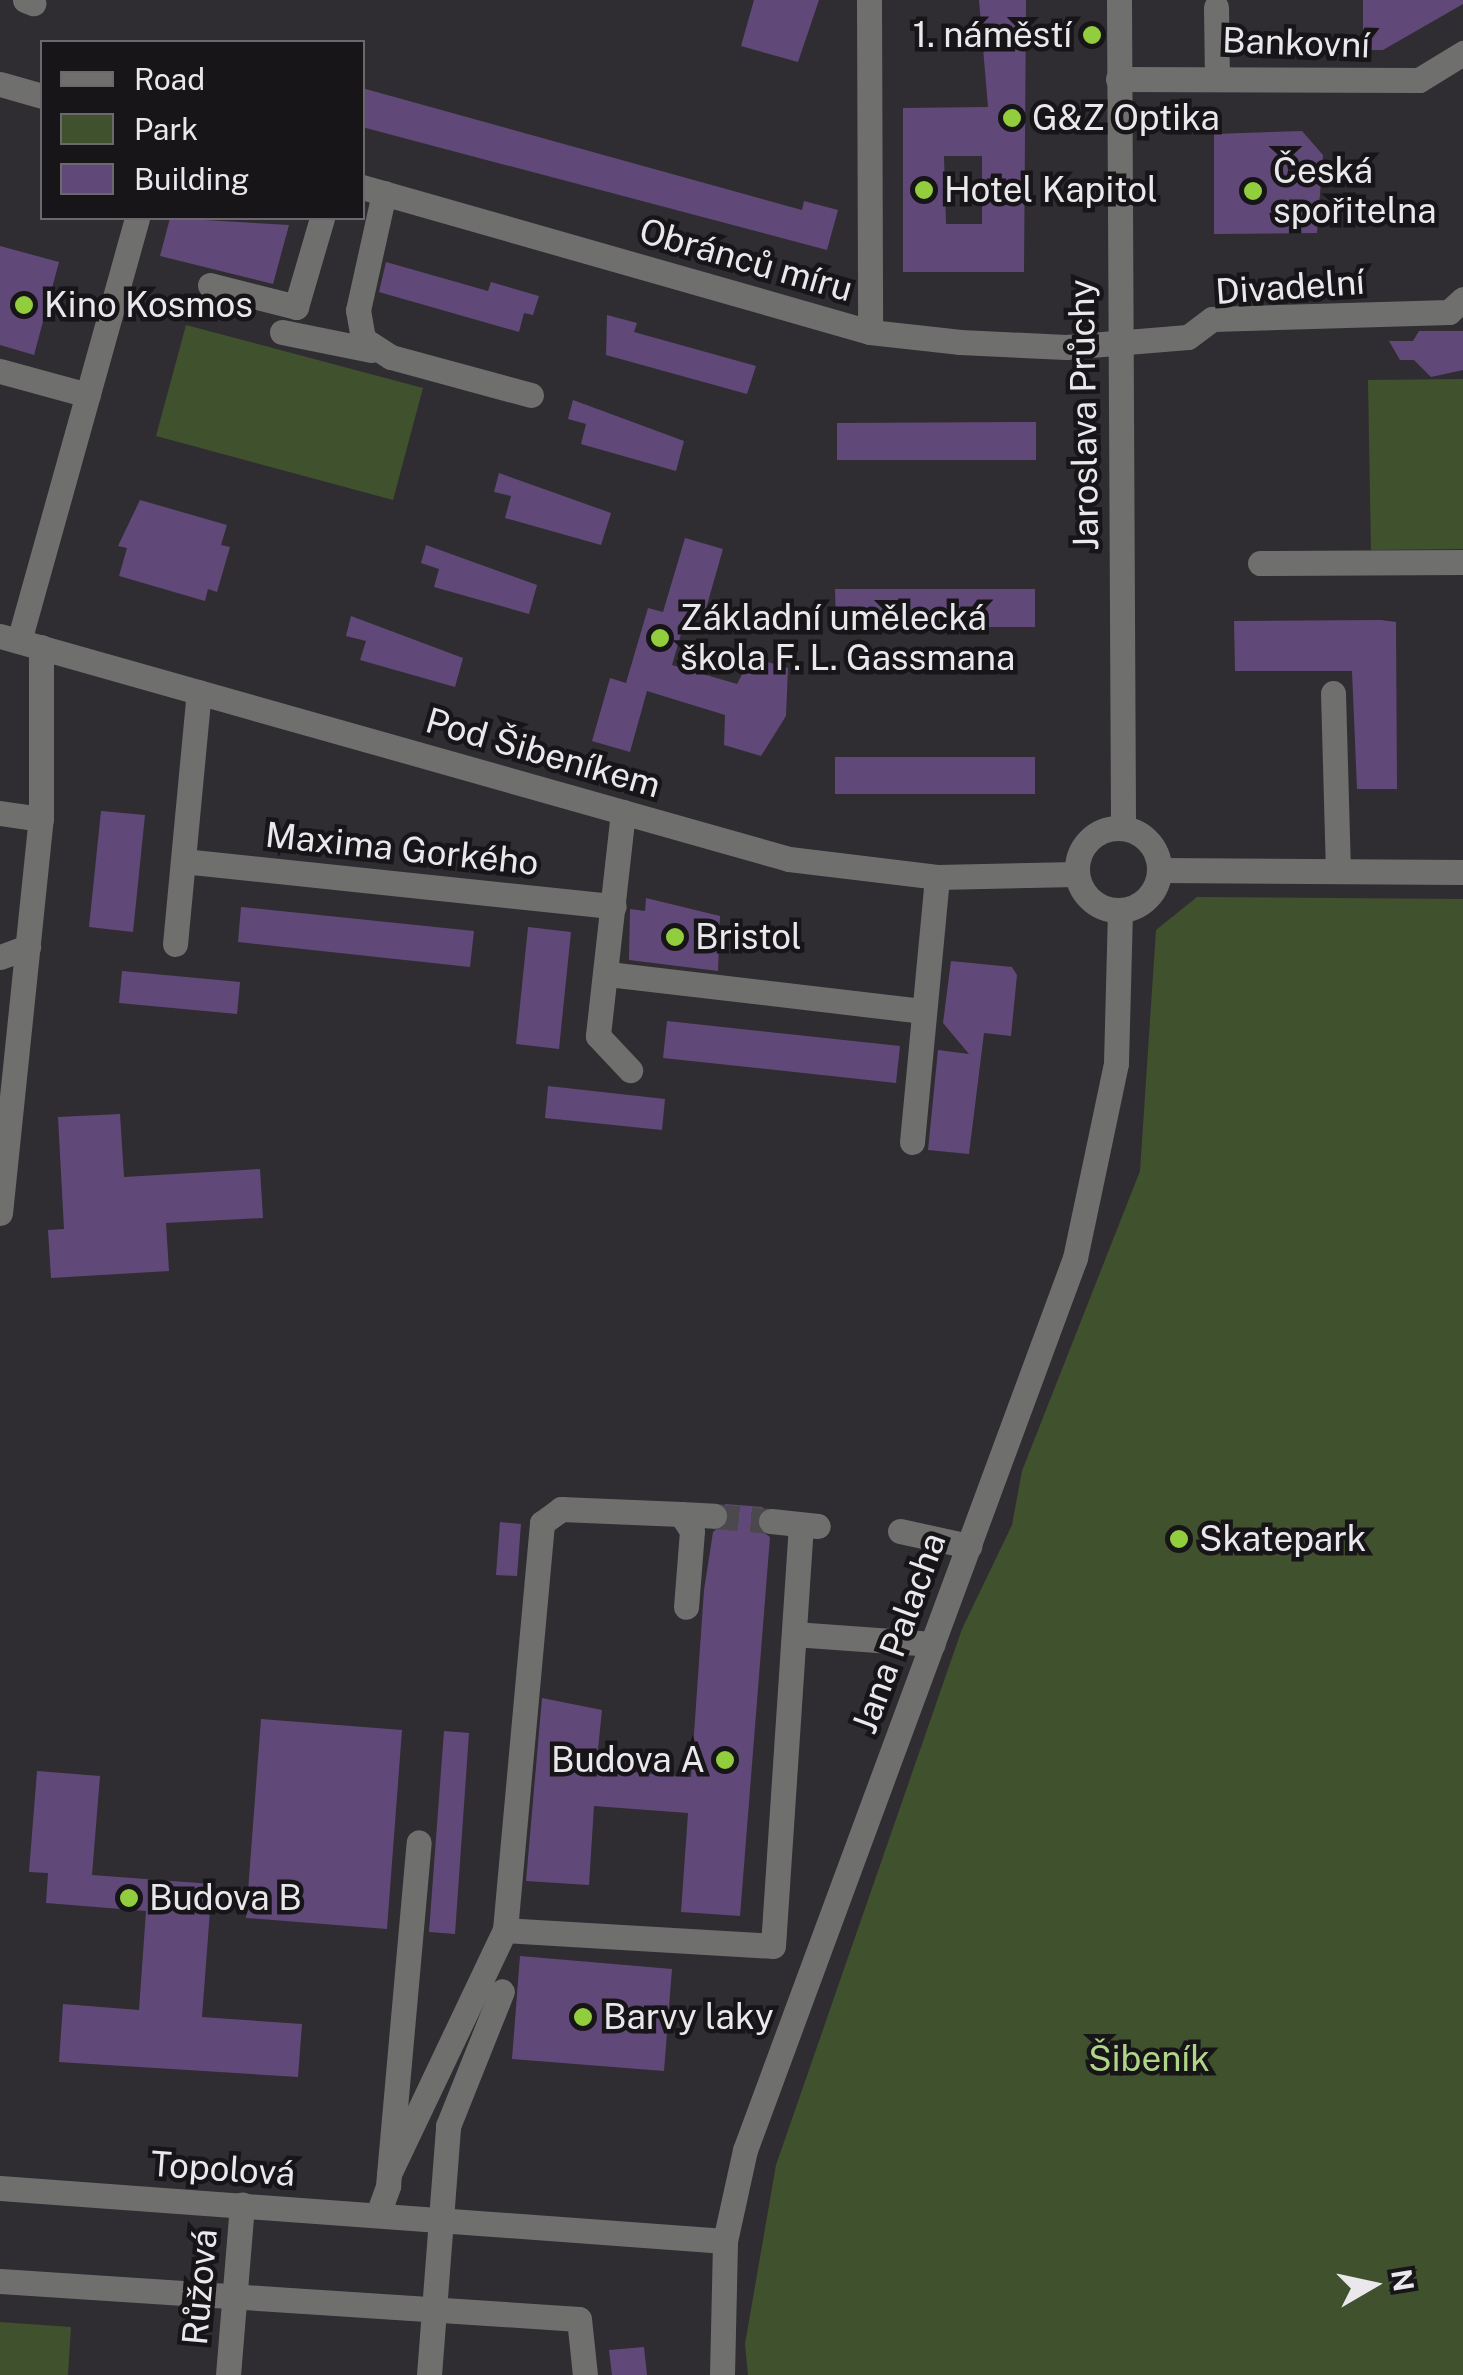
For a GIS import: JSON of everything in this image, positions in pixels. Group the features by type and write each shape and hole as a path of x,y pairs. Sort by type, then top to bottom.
{"street":[{"path":"869,0 870,332"},
{"name":"Jaroslava Průchy","path":"1119,0 1123,828"},
{"path":"1216,7 1217,75"},
{"name":"Bankovní","path":"1118,79 1217,75 1337,83 1420,80 1463,53"},
{"path":"0,84 40,95"},
{"path":"372,350 358,310 373,190"},
{"name":"Obránců míru","path":"373,190 870,332 1066,348 1119,343"},
{"path":"0,1213 41,819 20,641 136,220"},
{"path":"210,284 296,308 321,220"},
{"name":"Divadelní","path":"1119,343 1188,337 1212,319 1448,312 1463,299"},
{"path":"282,332 372,350 531,395"},
{"path":"0,371 88,395"},
{"path":"1260,563 1463,562"},
{"name":"Pod Šibeníkem","path":"20,641 789,859 937,877 1077,874"},
{"path":"175,944 200,692"},
{"path":"1333,692 1338,872"},
{"path":"623,812 608,974 598,1036 630,1070"},
{"path":"0,813 41,819"},
{"path":"1123,828 1153,847 1159,870 1143,902 1120,910 1096,904 1077,874 1089,840 1123,828"},
{"name":"Maxima Gorkého","path":"183,861 614,906"},
{"path":"1159,870 1463,872"},
{"path":"912,1142 937,877"},
{"name":"Jana Palacha","path":"722,2375 724,2241 746,2150 1075,1258 1103,1148 1116,1063 1120,910"},
{"path":"0,957 28,947"},
{"path":"608,974 924,1012"},
{"path":"378,2214 389,2174 504,1930 535,1537 561,1509 714,1516"},
{"path":"681,1514 692,1530 686,1607"},
{"path":"504,1930 773,1946 794,1634 810,1526 771,1521"},
{"path":"900,1530 969,1546"},
{"path":"794,1634 932,1644"},
{"path":"389,2174 419,1842"},
{"path":"429,2375 430,2309 442,2218 448,2126 502,1992"},
{"name":"Topolová","path":"0,2188 724,2241"},
{"name":"Růžová","path":"228,2375 242,2205"},
{"path":"0,2282 233,2302 578,2319 585,2375"}],"green space":[{"path":"186,325 423,388 393,500 156,436"},
{"path":"1463,379 1463,549 1371,550 1368,380"},
{"name":"Šibeník","path":"1197,897 1463,899 1463,2375 748,2375 745,2344 776,2165 962,1629 1012,1525 1022,1471 1140,1171 1156,930"},
{"path":"0,2322 71,2327 68,2375 0,2375"}],"building":[{"path":"754,0 819,0 798,62 741,46"},
{"name":"Hotel Kapitol","path":"979,0 1026,0 1024,272 903,272 903,108 988,107","holes":["944,156 982,156 982,224 946,224"]},
{"path":"1363,0 1463,0 1463,4 1383,50 1363,50"},
{"path":"365,89 802,210 804,201 838,210 827,250 365,128"},
{"path":"1302,131 1323,155 1317,233 1214,234 1214,134"},
{"path":"169,220 289,225 273,284 160,256"},
{"name":"Kino Kosmos","path":"0,246 59,262 34,355 0,345"},
{"path":"386,262 488,291 491,282 539,296 533,315 524,313 519,332 379,292"},
{"path":"607,315 637,323 634,332 756,366 747,394 606,355"},
{"path":"1419,331 1463,331 1463,370 1431,377 1414,360 1400,360 1389,341 1413,341"},
{"path":"573,400 684,441 676,471 581,444 586,424 568,419"},
{"path":"1036,422 1036,460 837,460 837,423"},
{"path":"499,473 611,513 601,545 505,518 511,496 494,492"},
{"path":"140,500 227,525 221,545 230,547 217,592 208,589 205,601 119,576 127,548 118,546"},
{"name":"Základní umělecká škola F. L. Gassmana","path":"685,538 723,549 705,612 689,607 672,665 737,684 751,657 788,668 786,716 761,756 724,745 725,715 647,691 630,752 592,741 610,678 626,683 648,608 663,612"},
{"path":"426,545 537,585 529,614 434,587 439,569 421,563"},
{"path":"835,589 1035,589 1035,627 836,627"},
{"path":"351,616 463,658 455,687 360,660 366,641 346,636"},
{"path":"1234,621 1396,622 1397,789 1357,789 1352,671 1235,671"},
{"path":"835,757 1035,757 1035,794 835,794"},
{"path":"101,811 145,815 133,932 89,927"},
{"name":"Bristol","path":"646,898 720,916 718,971 629,960 630,909 645,911"},
{"path":"241,907 474,931 470,967 238,942"},
{"path":"528,927 571,932 559,1049 516,1044"},
{"path":"951,961 1012,967 1017,975 1011,1036 984,1033 969,1154 928,1150 938,1050 969,1054 943,1023"},
{"path":"122,971 240,982 237,1014 119,1003"},
{"path":"667,1021 900,1046 896,1083 663,1058"},
{"path":"548,1086 665,1099 662,1130 545,1118"},
{"path":"120,1114 124,1177 260,1169 263,1218 166,1223 169,1271 51,1278 48,1230 64,1229 58,1117"},
{"name":"Budova A","path":"725,1504 763,1507 756,1527 770,1537 740,1916 681,1912 688,1813 594,1806 589,1885 526,1881 542,1698 602,1710 596,1769 691,1777 704,1590 713,1532 730,1518"},
{"path":"500,1522 521,1524 517,1576 496,1575"},
{"path":"261,1719 402,1730 387,1929 246,1918"},
{"path":"444,1731 469,1733 455,1934 429,1932"},
{"path":"37,1771 100,1776 92,1875 212,1884 202,2017 302,2024 298,2077 59,2062 63,2004 139,2010 146,1911 46,1903 48,1873 29,1872"},
{"path":"520,1956 672,1969 664,2071 512,2059"},
{"path":"644,2347 647,2375 612,2375 609,2350"}],"tunnel":[{"path":"714,1516 771,1521"}],"place":[{"name":"1. náměstí","path":"1092,35"},
{"name":"G&Z Optika","path":"1012,118"},
{"name":"Hotel Kapitol","path":"924,190"},
{"name":"Česká spořitelna","path":"1253,191"},
{"name":"Kino Kosmos","path":"24,305"},
{"name":"Základní umělecká škola F. L. Gassmana","path":"660,638"},
{"name":"Bristol","path":"675,937"},
{"name":"Skatepark","path":"1179,1539"},
{"name":"Budova A","path":"725,1760"},
{"name":"Budova B","path":"129,1898"},
{"name":"Barvy laky","path":"583,2017"}]}
